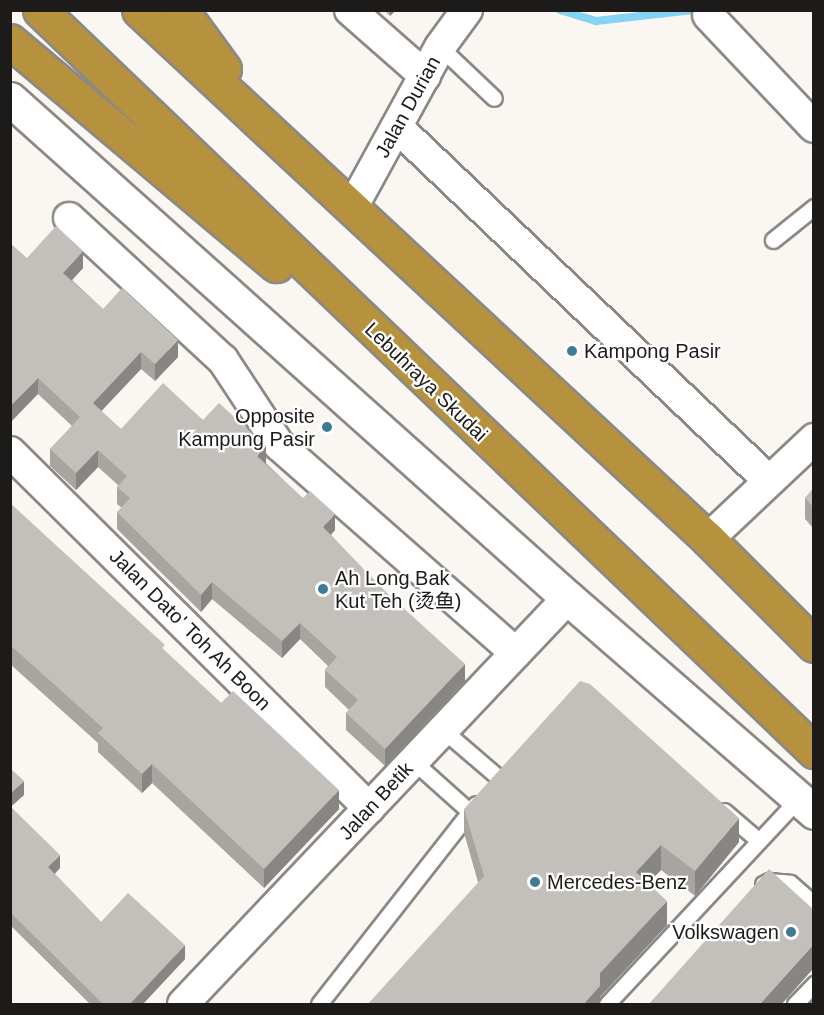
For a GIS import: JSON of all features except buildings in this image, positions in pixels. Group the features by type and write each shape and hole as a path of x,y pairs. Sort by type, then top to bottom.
{"highway":[{"name":"Lebuhraya Skudai","path":"40,10 372,331 813,751"},
{"path":"140,10 708,539 813,645"},
{"path":"182,12 274,136"},
{"path":"10,41 301,286 372,331"}],"street":[{"path":"350,10 425,76"},
{"name":"Jalan Durian","path":"352,206 440,47 467,10"},
{"path":"708,15 813,127"},
{"path":"10,99 568,598 806,805"},
{"path":"397,128 767,479"},
{"path":"69,218 223,360 279,445 516,653"},
{"path":"708,539 767,479 813,439"},
{"name":"Jalan Dato' Toh Ah Boon","path":"10,452 369,808"},
{"name":"Jalan Betik","path":"183,1005 568,598"}],"lane":[{"path":"440,47 494,98"},
{"path":"773,240 813,207"},
{"path":"319,1005 469,811 495,782 443,730"},
{"path":"413,761 469,811"},
{"path":"713,801 758,840"},
{"path":"607,1005 758,840 806,805"},
{"path":"752,895 769,881 781,880 790,883 813,904"},
{"path":"795,1005 813,984"}],"waterway":[{"path":"560,10 596,21 693,10"}],"place":[{"name":"Kampong Pasir","path":"572,351"},
{"name":"Opposite Kampung Pasir","path":"327,427"},
{"name":"Ah Long Bak Kut Teh (烫鱼)","path":"323,589"},
{"name":"Mercedes-Benz","path":"535,882"},
{"name":"Volkswagen","path":"791,932"}]}
